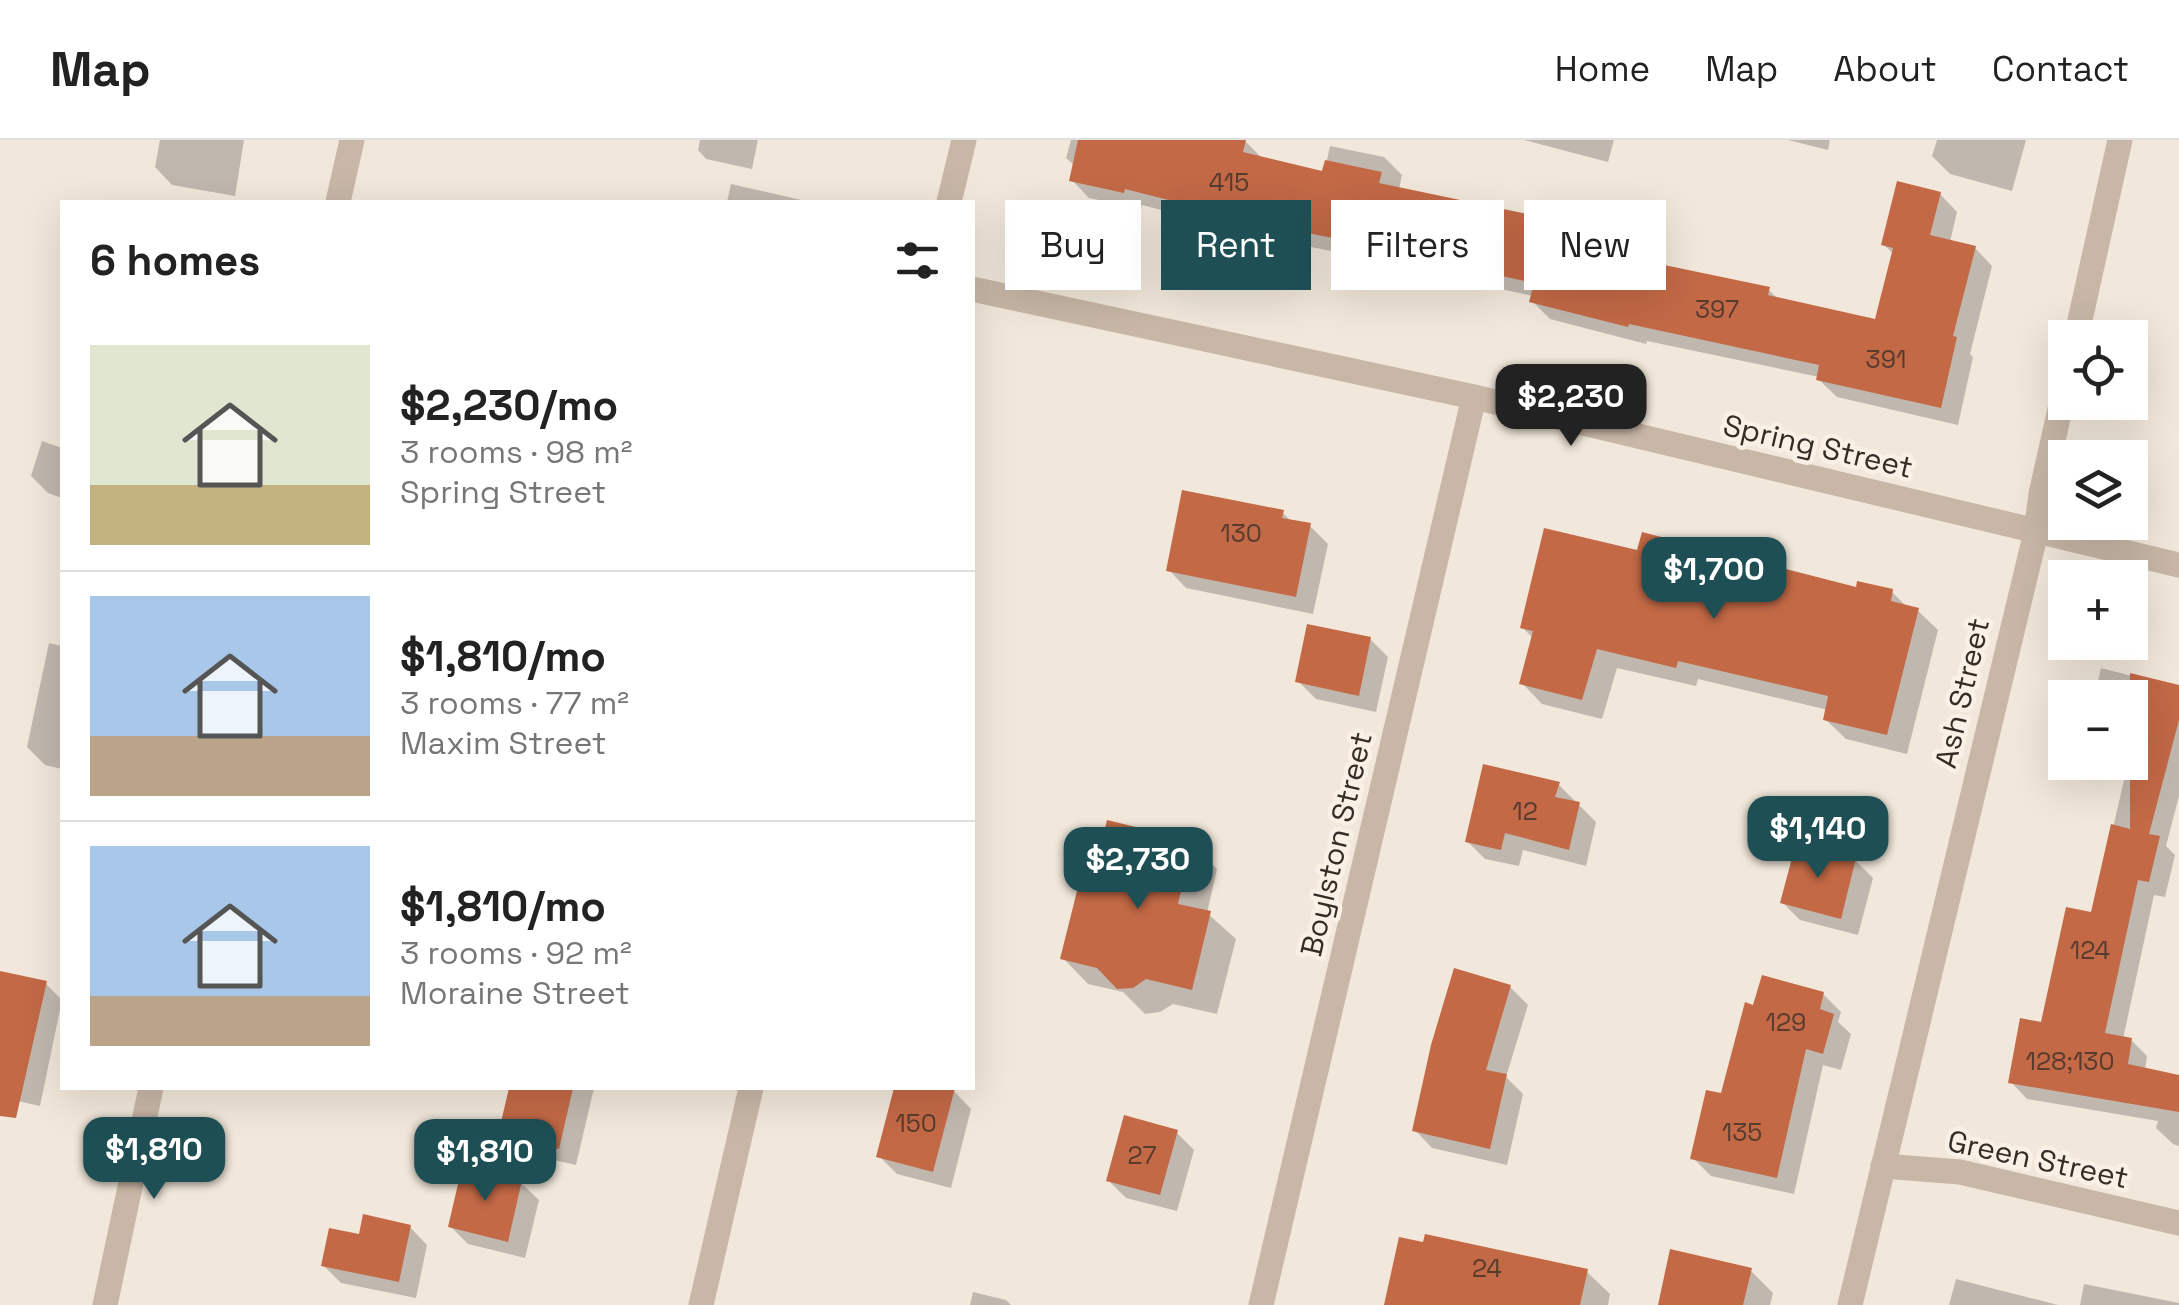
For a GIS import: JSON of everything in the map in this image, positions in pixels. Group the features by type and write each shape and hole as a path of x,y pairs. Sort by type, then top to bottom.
{"street":[{"path":"338,200 352,140"},
{"path":"949,200 964,140"},
{"path":"2080,320 2120,140"},
{"name":"Spring Street","path":"975,290 1474,397 2179,565"},
{"name":"Boylston Street","path":"1260,1305 1474,397"},
{"name":"Ash Street","path":"1850,1305 2036,532 2058,420"},
{"path":"104,1305 150,1090"},
{"path":"701,1305 751,1090"},
{"name":"Green Street","path":"1883,1166 1960,1172 2179,1223"}],"building":[{"path":"1078,140 1246,140 1243,152 1322,171 1325,160 1382,172 1379,183 1460,200 1331,200 1331,238 1311,234 1311,200 1169,200 1069,181"},
{"path":"1897,181 1941,192 1930,235 1976,246 1953,336 1957,337 1941,408 1816,380 1819,365 1629,324 1628,327 1529,302 1532,290 1666,290 1666,265 1770,287 1768,295 1875,319 1893,248 1881,245"},
{"path":"1504,209 1524,213 1524,281 1504,277"},
{"path":"1182,490 1284,510 1282,518 1311,523 1296,597 1166,571"},
{"path":"1544,528 1637,550 1642,532 1856,587 1857,581 1893,589 1891,601 1919,608 1887,735 1823,720 1828,696 1678,661 1676,668 1597,649 1582,700 1519,684 1533,631 1520,628"},
{"path":"1307,624 1371,637 1359,696 1295,682"},
{"path":"2130,673 2179,685 2179,720 2149,834 2160,836 2149,882 2138,880 2105,1033 2132,1038 2128,1064 2179,1075 2179,1112 2008,1083 2020,1018 2041,1022 2066,907 2091,912 2111,824 2130,829 2130,780 2148,780 2148,680 2130,680"},
{"path":"1483,764 1560,782 1555,797 1580,802 1569,850 1505,833 1501,850 1465,842"},
{"path":"1107,820 1193,841 1178,904 1211,911 1192,990 1146,979 1133,988 1117,989 1097,968 1060,959 1079,883 1092,886"},
{"path":"1796,843 1856,858 1841,919 1780,903"},
{"path":"1454,968 1511,985 1486,1070 1507,1074 1490,1149 1412,1131 1431,1045"},
{"path":"0,971 47,981 16,1118 0,1116"},
{"path":"1762,975 1824,992 1820,1009 1834,1014 1823,1054 1806,1049 1777,1178 1690,1159 1706,1090 1721,1093 1745,1002 1753,1005"},
{"path":"509,1090 573,1090 559,1149 498,1135"},
{"path":"893,1090 954,1090 933,1172 876,1157"},
{"path":"1124,1115 1178,1130 1160,1195 1106,1181"},
{"path":"462,1167 522,1180 508,1242 448,1227"},
{"path":"363,1214 411,1225 399,1282 321,1266 329,1228 359,1234"},
{"path":"1425,1234 1588,1269 1580,1305 1384,1305 1399,1237 1423,1242"},
{"path":"1670,1249 1752,1268 1743,1305 1658,1305"}]}
